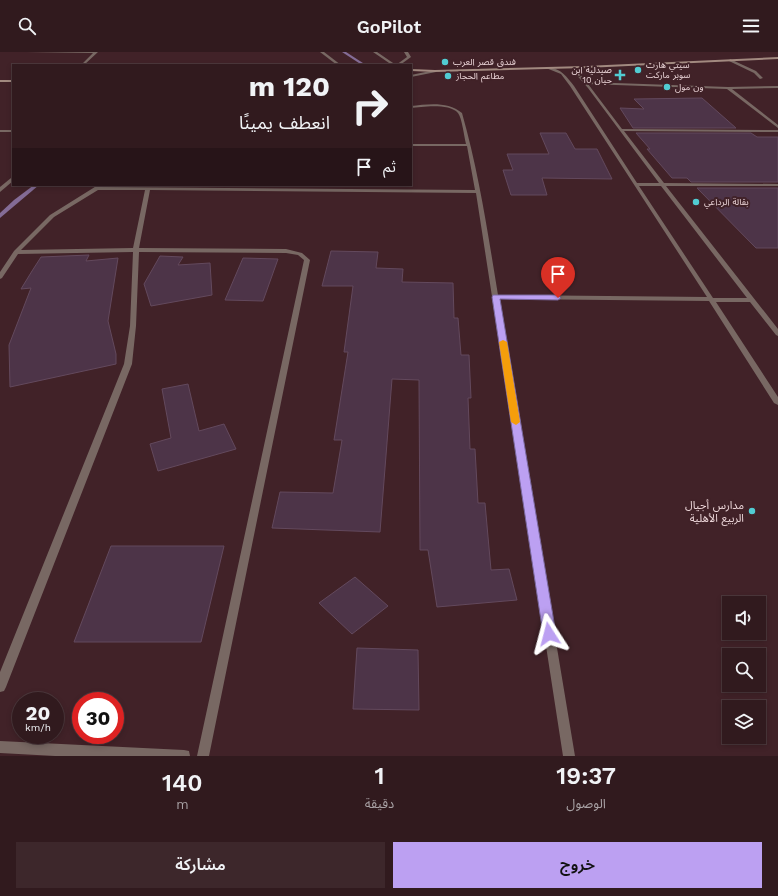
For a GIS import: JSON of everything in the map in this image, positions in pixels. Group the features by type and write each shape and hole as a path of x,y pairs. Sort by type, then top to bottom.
{"street":[{"path":"28,52 96,52"},
{"path":"84,64 96,52"},
{"path":"322,52 338,64"},
{"path":"375,52 393,64"},
{"path":"399,64 409,57 406,52"},
{"path":"412,69 435,71 585,67 778,57"},
{"path":"412,69 778,57"},
{"path":"730,60 755,72 761,78"},
{"path":"548,68 562,73 576,72 585,67"},
{"path":"412,76 435,71"},
{"path":"576,72 778,334"},
{"path":"562,73 712,299 778,402"},
{"path":"0,81 12,83"},
{"path":"0,84 12,83"},
{"path":"586,84 728,88 778,87"},
{"path":"728,88 778,127"},
{"path":"412,107 442,107 457,110 460,113 469,145 496,297 569,756"},
{"path":"620,130 778,131"},
{"path":"0,131 12,131"},
{"path":"412,145 469,145"},
{"path":"0,190 12,180"},
{"path":"635,184 778,185"},
{"path":"0,277 16,252 52,216 99,186"},
{"path":"95,188 478,192"},
{"path":"0,687 128,364 133,326 136,250 148,188"},
{"path":"16,252 136,250 286,251 300,254 307,260 203,756"},
{"path":"496,297 753,300"},
{"path":"0,747 184,756"}],"building":[{"path":"702,98 736,128 633,128 620,108 644,109 634,99"},
{"path":"540,133 566,133 575,149 597,149 612,179 542,178 547,195 511,195 503,170 513,170 507,154 549,154"},
{"path":"636,133 751,133 757,137 778,137 778,182 691,182 687,178 672,178 647,149 650,149"},
{"path":"697,188 778,188 778,248 756,248"},
{"path":"331,251 378,252 376,268 403,269 402,282 453,283 454,318 458,318 461,355 469,355 471,398 468,398 470,449 475,449 478,503 485,503 491,570 509,569 517,600 437,607 428,550 420,550 419,380 392,379 380,532 272,528 280,492 333,493 342,440 334,440 348,352 344,352 353,286 322,286"},
{"path":"89,255 86,261 118,258 108,321 116,354 116,364 10,387 9,345 31,288 21,289 41,257"},
{"path":"160,256 183,257 178,265 210,263 212,295 151,306 144,284"},
{"path":"243,258 278,259 263,301 225,300"},
{"path":"188,384 199,431 224,424 236,449 158,471 150,444 171,438 162,389"},
{"path":"111,546 224,546 201,642 74,642"},
{"path":"355,577 388,606 352,634 319,603"},
{"path":"357,648 418,650 419,710 353,709"}],"waterway":[{"path":"344,52 362,64"},
{"path":"0,216 36,186"}],"slow traffic":[{"path":"503,342 516,422"}],"place":[{"name":"فندق قصر العرب","path":"445,62"},
{"name":"سيتي هارت سوبر ماركت","path":"638,70"},
{"name":"صيدلية ابن حيان 10","path":"620,75"},
{"name":"مطاعم الحجاز","path":"448,76"},
{"name":"ون مول","path":"667,87"},
{"name":"بقالة الرداعي","path":"696,202"},
{"name":"مدارس أجيال الربيع الأهلية","path":"752,511"}],"route":[{"path":"549,634 496,297 558,298"}]}
